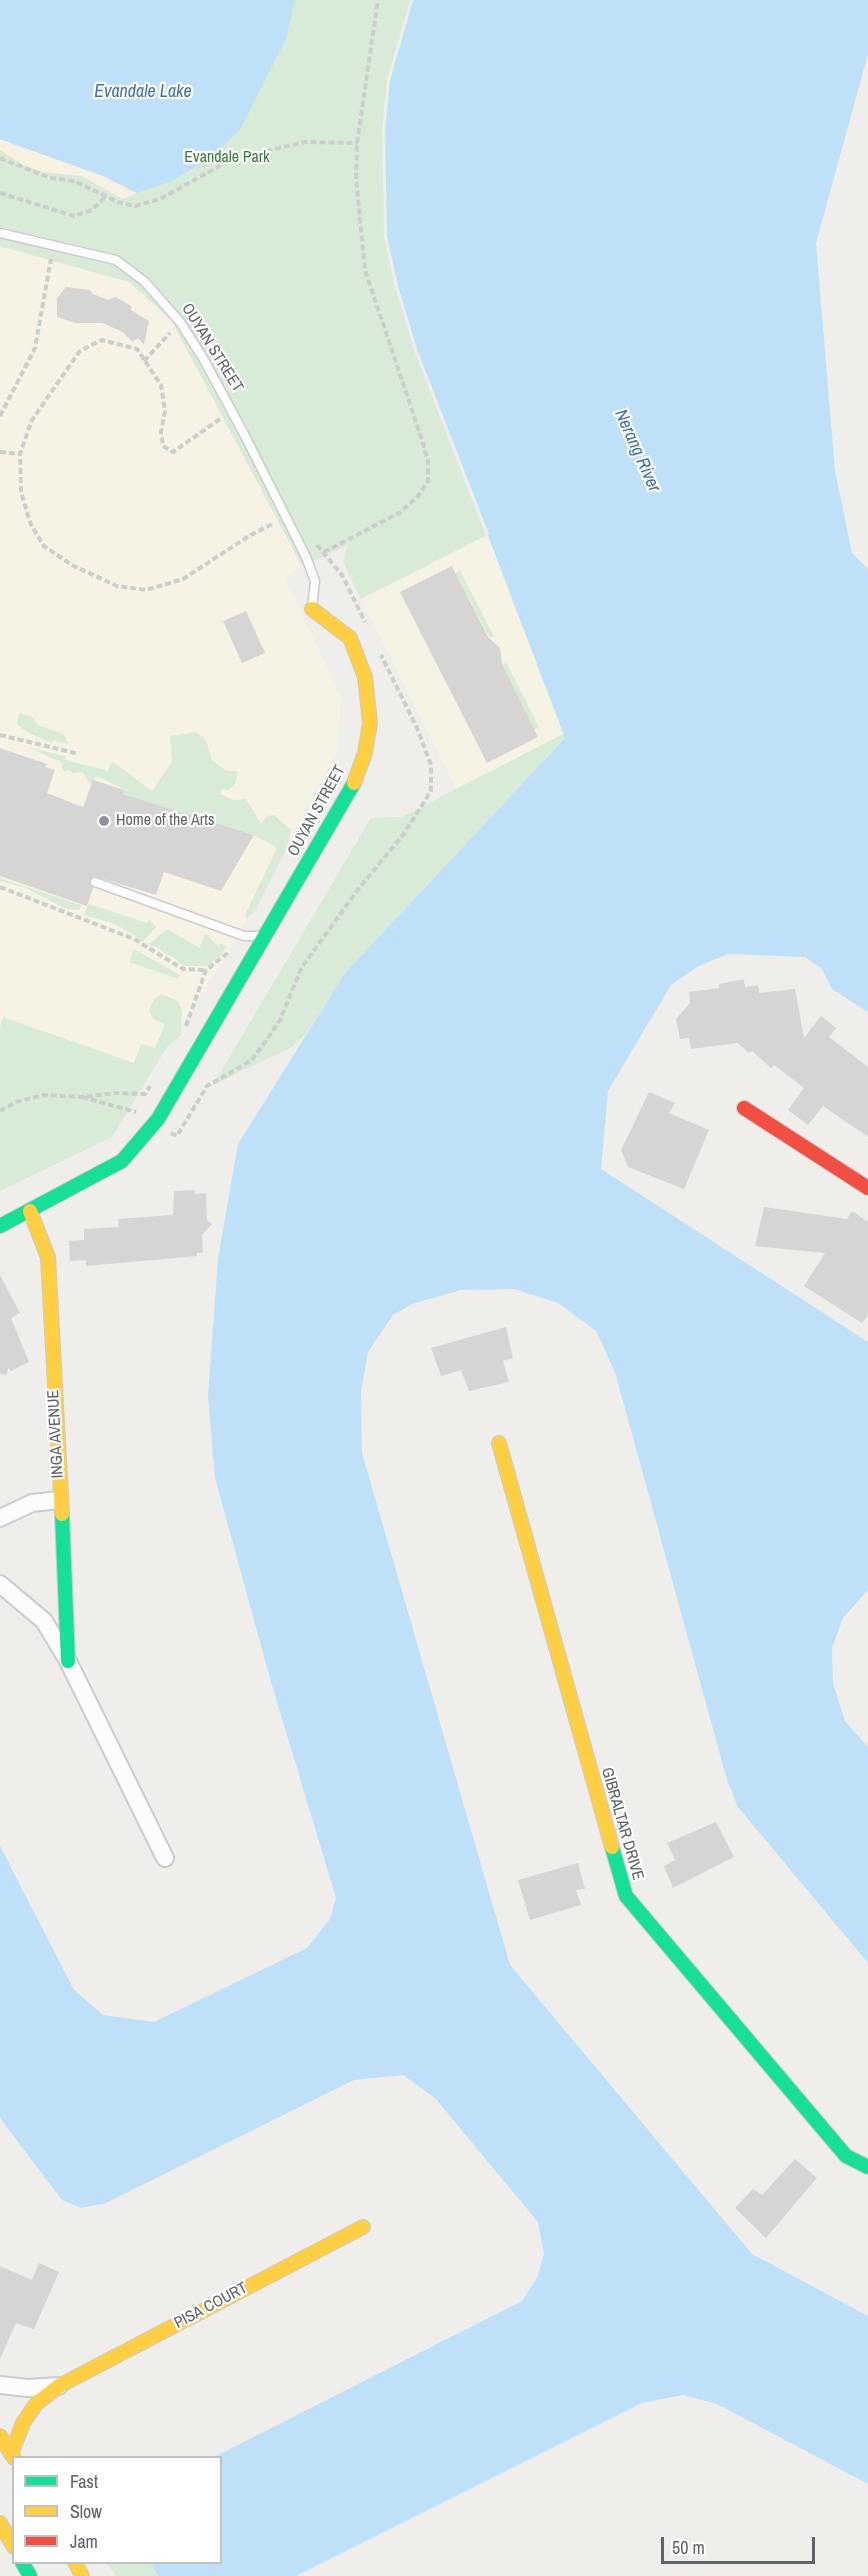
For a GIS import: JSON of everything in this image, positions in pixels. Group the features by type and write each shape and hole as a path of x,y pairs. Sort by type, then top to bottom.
{"street":[{"name":"OUYAN STREET","path":"0,1226 122,1161 158,1119 355,781 367,743 370,723 365,677 350,638 312,609"},
{"path":"744,1108 868,1188"},
{"name":"INGA AVENUE","path":"30,1211 48,1257 68,1661"},
{"name":"GIBRALTAR DRIVE","path":"498,1443 626,1896 846,2156 868,2167"},
{"path":"0,1518 32,1503 60,1500"},
{"name":"INGA AVENUE","path":"0,1584 44,1621 68,1661 165,1858"},
{"name":"PISA COURT","path":"13,2456 23,2423 36,2404 59,2386 363,2227"},
{"name":"PISA COURT","path":"0,2385 28,2388 59,2386"},
{"path":"0,2436 13,2456"},
{"path":"0,2523 12,2544"}],"lane":[{"path":"0,232 53,245"},
{"name":"OUYAN STREET","path":"53,245 116,260 145,282 180,322 232,411 315,581 312,609"},
{"path":"95,882 244,936 264,937"}],"path":[{"path":"324,552 401,512 419,495 428,481 428,461 422,440 365,270 356,178 357,143 378,0"},
{"path":"0,158 50,178 74,181 135,206 160,199 232,159 305,142 357,143"},
{"path":"0,194 74,216 92,210 106,196"},
{"path":"0,416 35,348 53,245"},
{"path":"144,361 180,322"},
{"path":"232,411 193,435 173,452 163,446 161,432 165,411 161,385 136,349 102,340 79,352 32,420 20,454 21,492 26,514 44,546 72,565 117,586 147,590 183,579 249,536 286,518"},
{"path":"0,452 20,454"},
{"path":"0,735 79,754"},
{"path":"0,887 134,939 183,969 206,970"},
{"path":"183,1037 206,970 244,936"},
{"path":"0,1111 16,1102 44,1095 82,1097 116,1093 145,1094 156,1076"}],"shaded area":[{"path":"0,247 129,282 171,320 302,566 285,578 341,697 337,753 227,954 152,1070 4,1018 0,1027"},
{"path":"489,534 504,580 565,733 457,790 361,599"}],"green space":[{"name":"Evandale Park","path":"0,0 413,0 390,80 385,132 417,349 489,534 361,599 343,562 348,545 302,566 171,320 129,282 0,246"},
{"path":"460,571 494,636 490,638 456,573"},
{"path":"506,662 539,727 534,730 502,664"},
{"path":"19,713 32,717 38,725 64,734 68,744 54,741 51,743 27,732 17,724"},
{"path":"196,732 206,740 212,760 225,770 238,772 235,784 229,790 222,789 220,794 233,800 246,799 261,824 267,816 274,815 291,830 287,848 256,909 247,918 245,915 277,848 254,835 123,794 123,789 97,776 91,785 82,772 73,773 69,770 65,772 62,768 63,763 28,747 65,756 66,760 108,771 112,761 152,791 172,761 170,736"},
{"path":"565,733 565,738 345,973 307,1033 292,1047 213,1085 371,818 402,817"},
{"path":"0,878 81,905 79,910 66,909 26,888 0,881"},
{"path":"89,904 147,923 149,919 156,927 142,943 134,935 115,924 87,916 84,913"},
{"path":"167,929 200,948 204,935 210,935 208,937 218,946 221,944 227,946 220,956 207,966 184,966 159,948 148,945"},
{"path":"134,949 180,975 178,979 129,962"},
{"path":"161,994 178,1001 182,1012 181,1035 167,1047 112,1137 0,1191 0,1027 3,1017 134,1063 141,1044 155,1048 165,1024 153,1019 149,1010 154,999"},
{"path":"108,2564 152,2564 158,2576 116,2576"}],"sand":[{"path":"0,139 103,176 137,193 123,199 81,176 44,172 23,165 0,150"}],"water":[{"name":"Evandale Lake","path":"0,0 295,0 286,39 240,130 207,160 172,181 137,193 103,176 0,139"},
{"name":"Nerang River","path":"413,0 868,0 868,54 816,243 835,471 852,553 868,569 868,1012 832,989 822,969 805,957 728,954 697,967 671,985 608,1091 601,1169 868,1342 868,1590 843,1618 832,1648 833,1683 845,1721 868,1747 868,1963 738,1807 727,1780 615,1372 596,1331 558,1303 514,1289 461,1290 412,1304 393,1315 368,1352 361,1391 362,1453 510,1965 752,2254 868,2316 868,2484 717,2404 683,2395 642,2403 296,2576 158,2576 152,2564 222,2564 222,2456 216,2456 522,2301 537,2278 544,2254 538,2222 435,2098 403,2075 354,2080 106,2203 81,2208 62,2200 0,2118 0,1846 74,1990 103,2015 154,2022 307,1948 330,1919 336,1898 271,1682 215,1478 208,1396 218,1259 238,1144 345,973 565,738 417,349 398,286 387,237 385,131 390,80"}],"pier":[{"path":"410,0 413,0 390,80 385,131 387,237 398,286 417,349 489,534 486,536 414,350 395,287 384,237 382,131 387,79"}],"building":[{"path":"66,287 90,290 93,294 108,300 116,297 131,306 131,310 149,321 144,345 138,338 132,342 123,332 102,323 75,323 57,317 57,298"},
{"path":"452,566 488,637 500,648 502,664 538,737 487,763 400,592"},
{"path":"246,611 265,653 242,663 223,621"},
{"name":"Home of the Arts","path":"0,748 47,764 45,767 55,770 47,793 83,807 93,780 124,790 123,794 254,835 221,891 164,872 156,895 94,876 89,880 93,888 87,906 0,876"},
{"path":"744,979 745,987 758,985 759,993 795,989 804,1038 821,1016 836,1028 829,1037 868,1067 868,1137 823,1106 808,1125 788,1110 804,1088 774,1065 771,1068 752,1051 749,1053 738,1043 691,1049 689,1038 680,1039 676,1019 690,1003 689,992 719,988 719,984"},
{"path":"649,1092 675,1103 669,1113 709,1130 684,1189 628,1167 621,1150"},
{"path":"194,1190 195,1194 206,1193 207,1220 212,1224 202,1235 203,1253 197,1253 197,1256 86,1266 86,1260 70,1261 69,1241 84,1240 84,1229 119,1227 118,1219 173,1215 174,1191"},
{"path":"764,1207 847,1219 852,1211 868,1222 868,1315 862,1323 804,1286 825,1253 755,1246"},
{"path":"0,1275 20,1313 11,1318 29,1362 11,1371 8,1368 7,1375 0,1374"},
{"path":"506,1327 513,1358 503,1361 509,1382 469,1391 461,1370 441,1376 431,1348"},
{"path":"716,1822 734,1857 673,1888 664,1866 675,1860 667,1843"},
{"path":"578,1863 585,1889 576,1890 581,1905 530,1920 518,1880"},
{"path":"795,2159 817,2178 766,2238 735,2208 753,2189 762,2195"},
{"path":"39,2263 59,2272 34,2329 16,2323 0,2359 0,2266 32,2280"}],"traffic: fast":[{"path":"0,1226 122,1161 158,1119 354,783"},
{"path":"62,1514 68,1661"},
{"path":"612,1847 626,1896 846,2156 868,2167"},
{"path":"23,2564 30,2576"}],"traffic: slow":[{"path":"312,609 350,638 365,677 370,723 365,753 354,783"},
{"path":"30,1211 48,1257 62,1514"},
{"path":"499,1443 612,1847"},
{"path":"11,2454 23,2423 36,2404 59,2386 363,2227"},
{"path":"0,2436 13,2456"},
{"path":"0,2523 12,2544"},
{"path":"76,2564 82,2576"}],"traffic: jam":[{"path":"744,1108 868,1188"}],"place":[{"name":"Home of the Arts","path":"104,821"}]}
